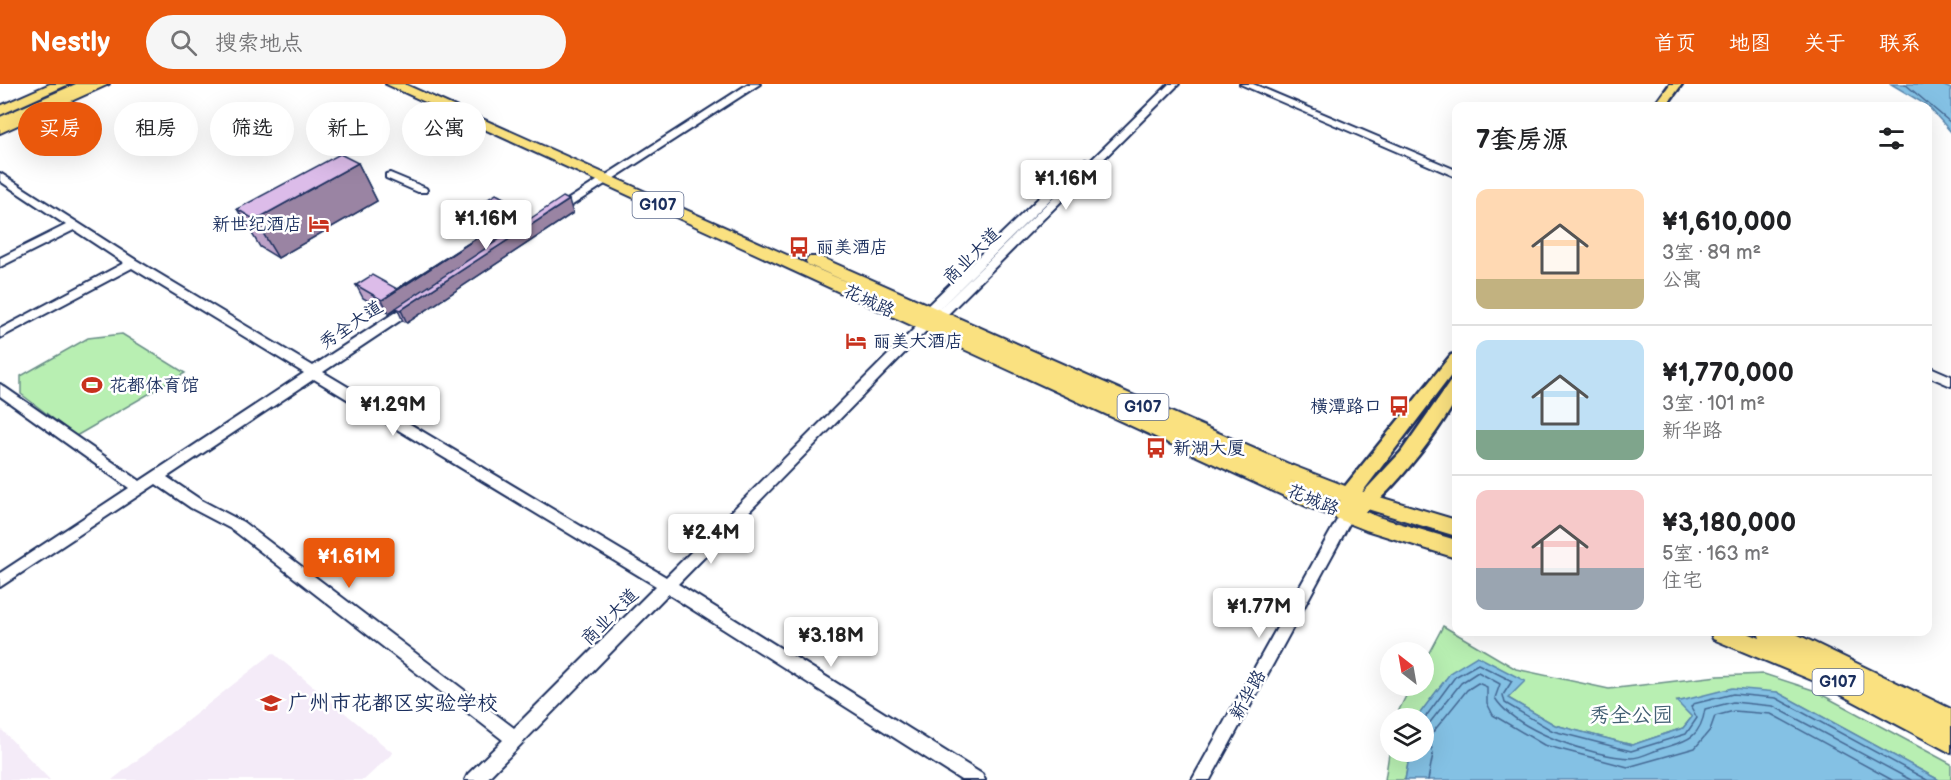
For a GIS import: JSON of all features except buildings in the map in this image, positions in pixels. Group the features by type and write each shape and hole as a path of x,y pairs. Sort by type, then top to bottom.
{"highway":[{"path":"0,120 62,84"},
{"path":"0,120 102,84"},
{"name":"花城路","path":"393,84 609,176 1348,505"},
{"name":"花城路","path":"418,84 609,176"},
{"name":"G107","path":"1348,505 1369,502 1452,527"},
{"name":"G107","path":"1348,505 1452,547"},
{"name":"G107","path":"1731,636 1827,676 1951,742"},
{"name":"G107","path":"1777,636 1832,660 1951,722"}],"main road":[{"path":"0,120 70,84"},
{"path":"0,120 78,84"},
{"path":"0,120 86,84"},
{"path":"0,120 94,84"},
{"path":"1652,102 1664,84"},
{"path":"1663,102 1676,84"},
{"name":"新华路","path":"1348,505 1452,364"},
{"path":"1369,502 1452,391"}],"street":[{"path":"543,219 755,84"},
{"name":"商业大道","path":"474,780 1162,84"},
{"name":"商业大道","path":"930,318 1174,84"},
{"path":"1245,84 1452,172"},
{"path":"0,176 132,263 668,586 976,780"},
{"path":"390,176 422,190"},
{"path":"0,263 73,226"},
{"path":"0,334 132,263"},
{"name":"秀全大道","path":"0,581 424,299"},
{"path":"1932,373 1951,381"},
{"path":"0,389 140,488"},
{"path":"156,477 196,504 238,526 515,739"},
{"name":"新华路","path":"1201,780 1348,505"}],"shaded area":[{"name":"广州市花都区实验学校","path":"273,653 393,753 364,780 112,780"},
{"path":"0,728 50,780 0,780"}],"green space":[{"name":"花都体育馆","path":"122,334 185,373 76,436 21,394 21,376 88,338"},
{"name":"秀全公园","path":"1443,626 1452,631 1452,636 1460,636 1516,669 1609,689 1718,676 1764,674 1813,690 1951,764 1951,780 1939,780 1777,692 1677,701 1692,717 1683,728 1632,745 1555,725 1508,698 1524,681 1451,673 1434,696 1434,643"},
{"name":"秀全公园","path":"1406,696 1434,696 1425,708 1400,708"},
{"path":"1388,762 1408,762 1405,780 1385,780"}],"water":[{"path":"1891,84 1940,84 1951,89 1951,132 1932,111 1932,102 1921,102"},
{"path":"1477,656 1525,681 1508,698 1555,725 1632,745 1683,728 1692,717 1677,702 1732,688 1777,692 1939,780 1405,780 1408,762 1434,762 1434,708 1424,708 1451,672"}],"place":[{"name":"新世纪酒店","path":"319,224"},
{"name":"丽美酒店","path":"799,247"},
{"name":"丽美大酒店","path":"856,341"},
{"name":"花都体育馆","path":"92,385"},
{"name":"横潭路口","path":"1399,406"},
{"name":"新湖大厦","path":"1156,448"},
{"name":"广州市花都区实验学校","path":"271,703"}]}
